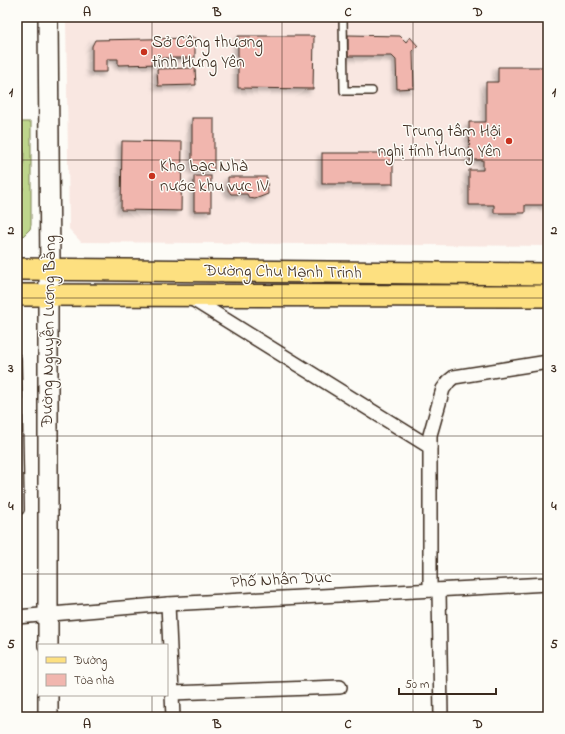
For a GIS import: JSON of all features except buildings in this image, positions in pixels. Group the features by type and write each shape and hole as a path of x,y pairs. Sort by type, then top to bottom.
{"main road":[{"name":"Đường Chu Mạnh Trinh","path":"17,269 548,274"},
{"name":"Đường Chu Mạnh Trinh","path":"17,295 548,296"}],"street":[{"name":"Đường Nguyễn Lương Bằng","path":"48,17 50,269 48,295 48,644"},
{"path":"185,295 430,448"},
{"path":"442,717 435,590 430,435 443,389 454,377 548,362"},
{"name":"Phố Nhân Dục","path":"17,617 168,604 548,584"},
{"path":"168,604 173,717"},
{"path":"172,693 340,687"},
{"path":"48,696 48,717"}],"lane":[{"path":"343,17 344,91 372,91"},
{"path":"17,358 20,510 17,510"}],"shaded area":[{"path":"66,17 433,17 441,20 548,22 548,246 81,242 69,229"}],"green space":[{"path":"17,122 31,122 31,225 30,229 22,237 17,237 17,205 23,189 24,152 21,139 17,135"}],"place":[{"name":"Sở Công thương tỉnh Hưng Yên","path":"144,52"},
{"name":"Trung tâm Hội nghị tỉnh Hưng Yên","path":"509,141"},
{"name":"Kho bạc Nhà nước khu vực IV","path":"152,176"}]}
